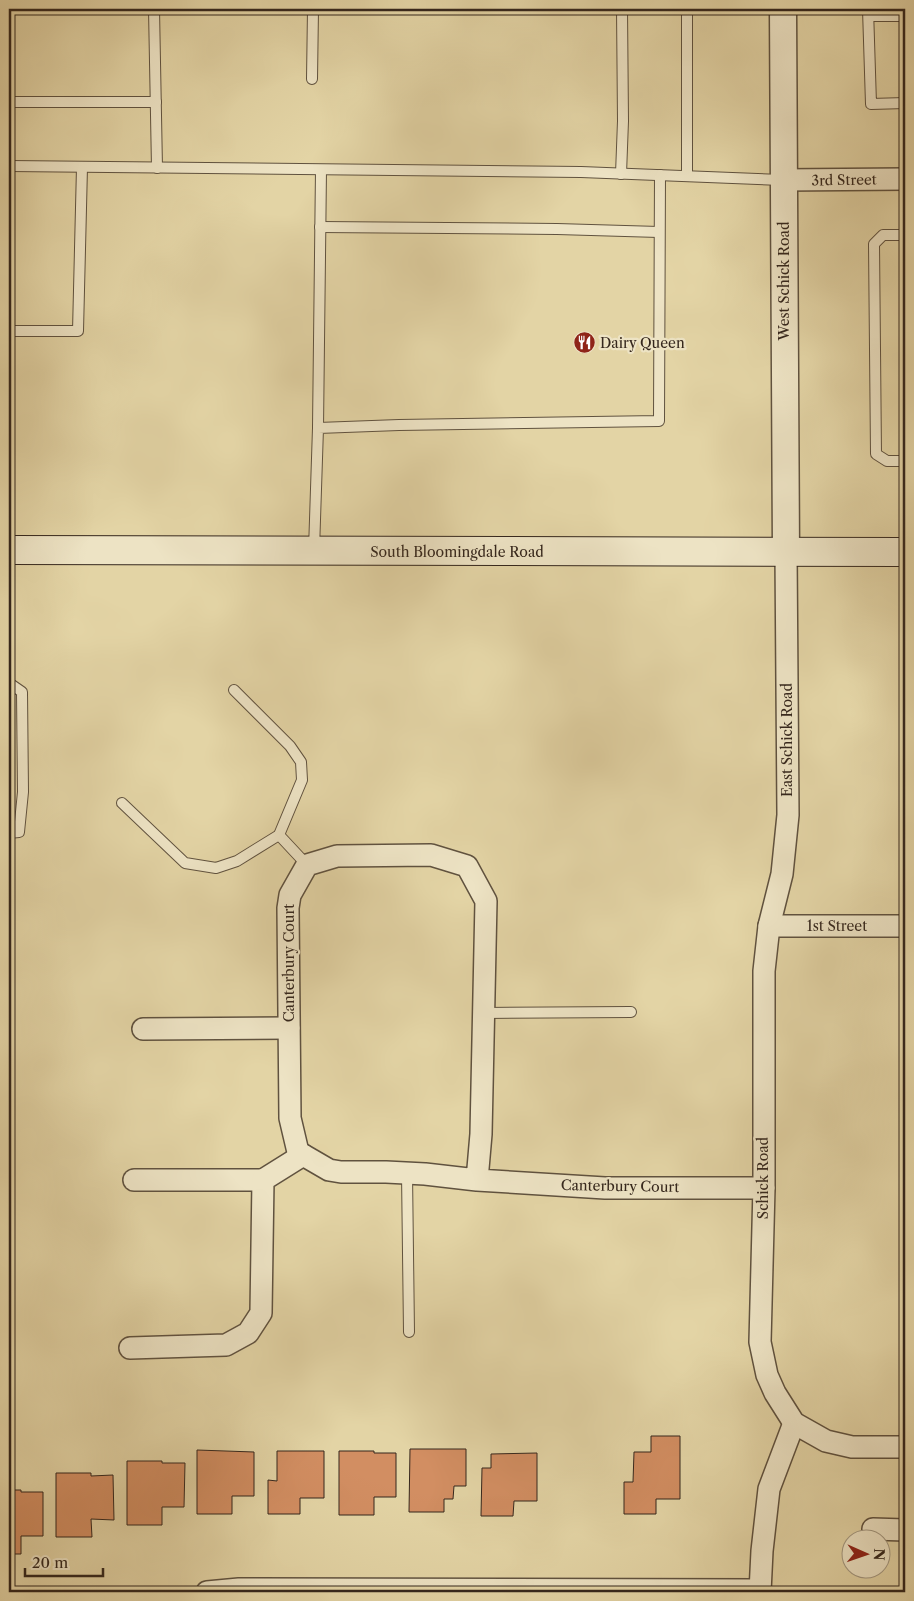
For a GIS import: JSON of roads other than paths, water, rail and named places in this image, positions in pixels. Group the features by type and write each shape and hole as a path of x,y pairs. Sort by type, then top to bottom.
{"main road":[{"name":"South Bloomingdale Road","path":"9,550 905,552"}],"street":[{"name":"West Schick Road","path":"782,9 786,553"},
{"name":"3rd Street","path":"784,180 905,179"},
{"name":"East Schick Road","path":"770,926 782,874 788,816 786,553"},
{"path":"307,865 337,856 431,854 467,866 486,901 481,1134 477,1180"},
{"name":"Canterbury Court","path":"307,865 290,895 288,908 290,1118 298,1152 329,1170 408,1173 477,1180 605,1188 764,1188"},
{"name":"1st Street","path":"770,926 905,926"},
{"name":"Schick Road","path":"770,926 764,971 762,1017 764,1188 760,1342 767,1375 775,1393 794,1423"},
{"path":"143,1029 289,1028"},
{"path":"134,1180 263,1180 303,1155"},
{"path":"130,1348 226,1345 248,1333 262,1314 263,1180"},
{"path":"207,1592 238,1589 760,1591 762,1551 769,1489 794,1423 826,1441 852,1447 905,1447"},
{"path":"892,1530 905,1530"}],"lane":[{"path":"154,9 157,168"},
{"path":"312,79 313,9"},
{"path":"621,174 623,120 622,9"},
{"path":"687,9 687,176"},
{"path":"905,16 868,12 871,104 905,103"},
{"path":"9,102 156,102"},
{"path":"9,166 621,174 784,180"},
{"path":"9,331 78,331 82,167"},
{"path":"314,551 318,428 321,170"},
{"path":"318,428 659,421 660,175"},
{"path":"320,228 557,229 660,232"},
{"path":"905,235 883,235 874,244 876,454 887,461 905,461"},
{"path":"9,683 22,692 23,792 14,832"},
{"path":"122,803 185,863 216,868 237,861 280,834 302,780 301,762 290,746 234,690"},
{"path":"280,834 307,865"},
{"path":"484,1013 631,1012"},
{"path":"408,1173 409,1332"}],"place":[{"name":"Dairy Queen","path":"584,343"}]}
